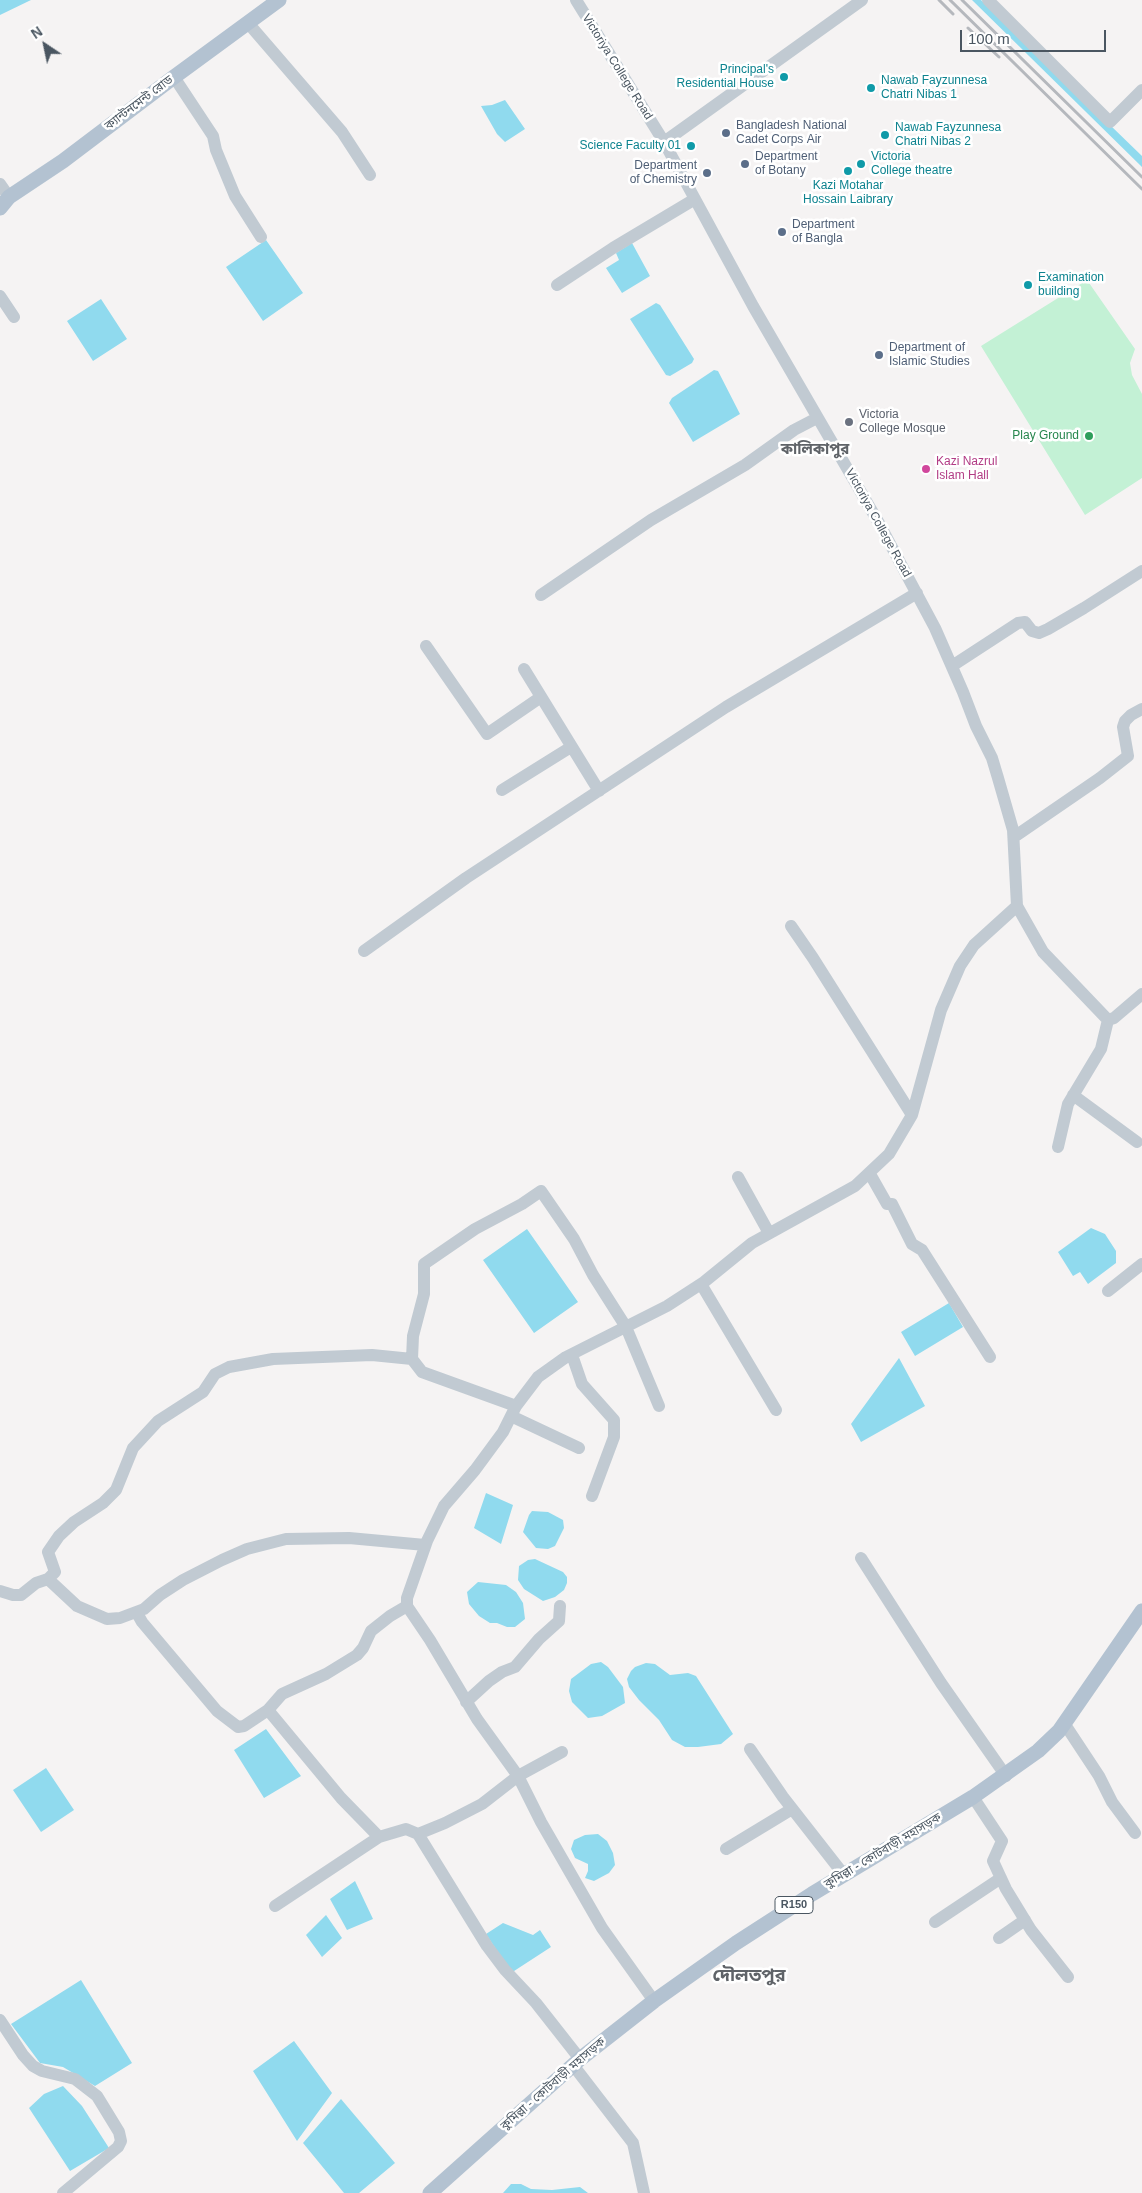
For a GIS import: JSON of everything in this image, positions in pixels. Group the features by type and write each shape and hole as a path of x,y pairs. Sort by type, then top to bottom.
{"main road":[{"name":"ক্যান্টনমেন্ট রোড","path":"5,203 279,0"},
{"name":"কুমিল্লা - কোটবাড়ী মহাসড়ক","path":"430,2193 576,2062 654,2001 736,1942 844,1874 973,1797 1006,1776 1038,1751 1064,1723 1142,1611"}],"street":[{"name":"Victoriya College Road","path":"576,0 664,142 817,418 880,525 917,593 952,666 976,726 992,758 1014,837 1017,906 1043,952 1108,1020"},
{"path":"664,142 862,0"},
{"path":"988,0 1109,121 1112,121 1142,90"},
{"path":"248,23 342,132 370,174"},
{"path":"174,77 214,136 216,150 234,196 261,237"},
{"path":"0,184 5,203"},
{"path":"558,285 613,248 696,199"},
{"path":"0,296 14,317"},
{"path":"541,595 651,520 745,465 794,430 817,418"},
{"path":"952,666 1018,623 1025,622 1032,631 1040,633 1142,571"},
{"path":"364,951 466,878 726,707 917,593"},
{"path":"426,646 488,734 540,697"},
{"path":"524,669 599,791"},
{"path":"1014,837 1100,778 1128,756 1123,727 1125,721 1131,715 1142,709"},
{"path":"502,790 571,747"},
{"path":"654,2001 602,1928 540,1822 518,1776 466,1702 407,1606 407,1598 425,1545 444,1506 475,1470 503,1432 514,1411 538,1378 572,1355 667,1306 701,1284 752,1243 855,1186 870,1174 889,1154 912,1115 941,1010 960,966 974,946 1017,906"},
{"path":"791,926 912,1115"},
{"path":"1058,1147 1068,1104 1101,1049 1108,1020 1114,1018 1142,994"},
{"path":"1073,1095 1137,1142"},
{"path":"870,1174 887,1204 892,1204 912,1244 922,1250 990,1358"},
{"path":"738,1177 770,1233"},
{"path":"579,1448 514,1411 422,1372 412,1359 413,1336 424,1294 424,1264 475,1229 522,1204 541,1191 574,1239 593,1275 626,1327 659,1406"},
{"path":"1108,1291 1142,1264"},
{"path":"701,1284 776,1410"},
{"path":"0,1591 21,1596 36,1583 48,1579 54,1572 48,1552 59,1536 74,1522 103,1503 116,1490 133,1448 158,1421 203,1392 215,1374 229,1367 273,1359 372,1355 412,1359"},
{"path":"572,1355 582,1384 588,1394 614,1420 614,1437 592,1496"},
{"path":"48,1579 77,1606 107,1619 120,1618 137,1613 183,1580 222,1560 247,1549 286,1539 349,1538 425,1545"},
{"path":"861,1558 941,1683 1006,1776"},
{"path":"137,1613 142,1622 217,1711 238,1727 244,1726 268,1710 286,1692 326,1674 357,1655 363,1648 371,1631 407,1606"},
{"path":"466,1702 489,1681 515,1666 559,1620 560,1606"},
{"path":"268,1710 341,1798 379,1837"},
{"path":"1064,1723 1099,1776 1112,1802 1135,1833"},
{"path":"750,1749 792,1809 844,1874"},
{"path":"418,1834 482,1804 518,1776 562,1752"},
{"path":"973,1797 1002,1841 994,1861 1001,1878 1025,1920 1068,1977"},
{"path":"726,1849 792,1809"},
{"path":"275,1906 379,1837 406,1829 418,1834 493,1954 576,2062 633,2143 644,2193"},
{"path":"935,1922 1001,1878"},
{"path":"999,1938 1025,1920"},
{"path":"0,2020 23,2055 33,2066 42,2071 75,2079 97,2096 119,2132 121,2141 118,2147 63,2193"}],"green space":[{"name":"Play Ground","path":"1087,280 1135,349 1130,363 1132,375 1142,394 1142,478 1085,515 981,346"}],"water":[{"path":"0,0 31,0 0,15"},
{"path":"972,0 981,0 1142,156 1142,167"},
{"path":"505,100 525,129 505,142 497,134 481,106 492,105"},
{"path":"266,240 303,293 263,321 226,267"},
{"path":"632,243 650,276 622,293 606,268 619,260 616,253"},
{"path":"101,299 127,339 93,361 67,321"},
{"path":"656,303 660,305 694,359 692,363 670,376 666,375 630,319"},
{"path":"714,370 718,371 740,414 693,442 669,403 672,398"},
{"path":"1091,1228 1105,1234 1116,1251 1116,1263 1088,1284 1080,1272 1073,1276 1058,1252"},
{"path":"527,1229 578,1302 534,1333 483,1260"},
{"path":"949,1303 963,1327 915,1356 901,1332"},
{"path":"899,1358 925,1406 861,1442 851,1424"},
{"path":"486,1493 513,1505 501,1544 474,1528"},
{"path":"532,1511 548,1512 563,1520 564,1528 555,1546 548,1549 536,1548 523,1532"},
{"path":"535,1559 563,1572 567,1577 564,1590 555,1597 543,1601 524,1589 518,1580 519,1566 528,1560"},
{"path":"478,1582 506,1585 516,1592 523,1603 525,1619 515,1627 507,1627 497,1623 490,1623 479,1616 469,1604 467,1592"},
{"path":"601,1662 608,1667 623,1687 625,1703 602,1716 588,1718 572,1702 569,1691 571,1679 591,1664"},
{"path":"646,1663 655,1664 670,1675 688,1673 696,1676 733,1734 721,1744 698,1747 685,1747 672,1740 659,1720 629,1687 627,1679 631,1671 635,1667"},
{"path":"266,1729 301,1776 264,1798 234,1750"},
{"path":"46,1768 74,1810 41,1832 13,1790"},
{"path":"598,1834 607,1841 613,1853 615,1865 609,1873 594,1881 585,1878 588,1864 575,1858 571,1849 574,1840 585,1835"},
{"path":"355,1881 373,1919 347,1930 330,1899"},
{"path":"326,1915 342,1938 322,1957 306,1935"},
{"path":"503,1923 533,1935 540,1930 551,1947 511,1973 486,1934"},
{"path":"81,1980 132,2063 95,2086 63,2067 40,2063 11,2024"},
{"path":"294,2041 332,2093 297,2141 253,2071"},
{"path":"63,2086 82,2106 109,2148 70,2171 29,2108 44,2094"},
{"path":"341,2099 395,2163 359,2193 344,2193 303,2143"},
{"path":"511,2184 521,2184 531,2189 552,2190 580,2187 588,2193 503,2193"}],"railway":[{"path":"939,0 953,14"},
{"path":"950,0 1142,189"},
{"path":"962,0 1142,177"},
{"path":"968,28 999,57"}],"place":[{"name":"Principal's Residential House","path":"784,77"},
{"name":"Nawab Fayzunnesa Chatri Nibas 1","path":"871,88"},
{"name":"Bangladesh National Cadet Corps Air","path":"726,133"},
{"name":"Nawab Fayzunnesa Chatri Nibas 2","path":"885,135"},
{"name":"Science Faculty 01","path":"691,146"},
{"name":"Department of Botany","path":"745,164"},
{"name":"Victoria College theatre","path":"861,164"},
{"name":"Kazi Motahar Hossain Laibrary","path":"848,171"},
{"name":"Department of Chemistry","path":"707,173"},
{"name":"Department of Bangla","path":"782,232"},
{"name":"Examination building","path":"1028,285"},
{"name":"Department of Islamic Studies","path":"879,355"},
{"name":"Victoria College Mosque","path":"849,422"},
{"name":"Play Ground","path":"1089,436"},
{"name":"Kazi Nazrul Islam Hall","path":"926,469"}],"district":[{"name":"কালিকাপুর","path":"815,450"},
{"name":"দৌলতপুর","path":"749,1976"}]}
